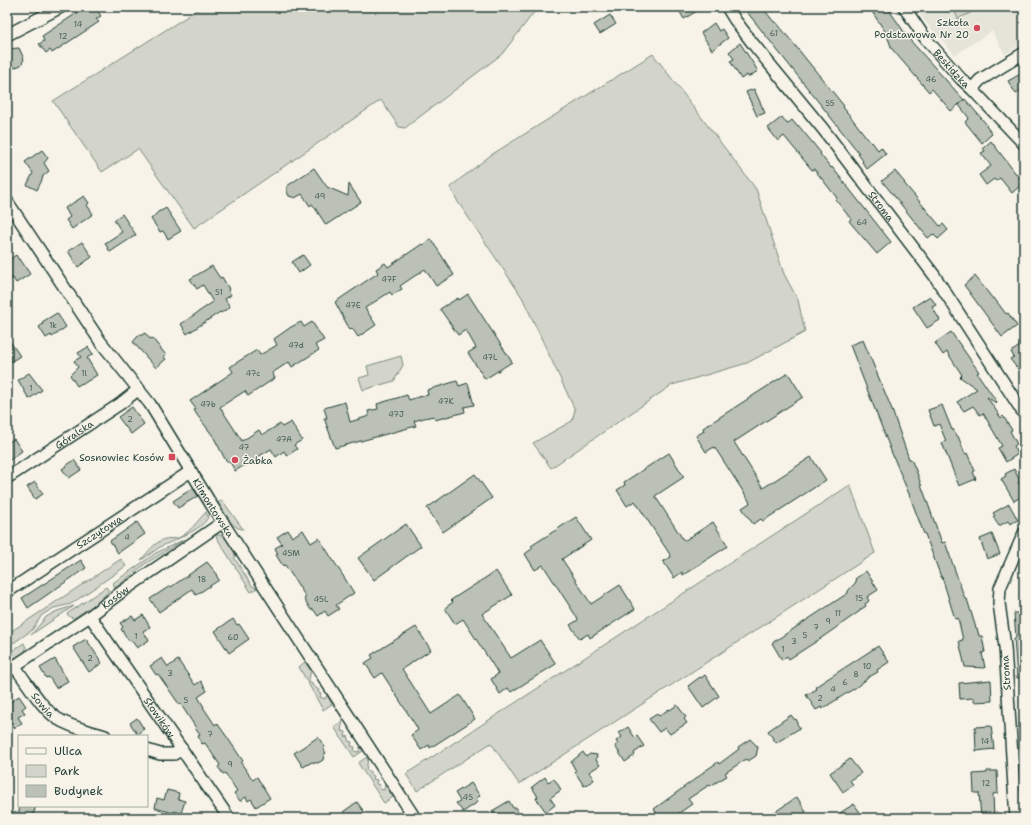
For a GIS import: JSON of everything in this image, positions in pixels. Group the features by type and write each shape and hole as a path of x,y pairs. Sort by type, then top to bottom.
{"street":[{"path":"7,35 61,7"},
{"name":"Stroma","path":"727,7 744,33 823,129 934,275 1024,414"},
{"name":"Beskidzka","path":"904,7 925,38 961,79 1024,144"},
{"name":"Beskidzka","path":"972,89 980,80 1024,53"},
{"name":"Klimontowska","path":"7,201 100,341 139,389 223,522 415,818"},
{"name":"Góralska","path":"7,478 115,408 139,389"},
{"name":"Szczytowa","path":"7,592 191,471"},
{"name":"Kosów","path":"11,669 90,616 120,593 223,522"},
{"name":"Stroma","path":"1016,818 1005,647 999,603 1000,588 1024,533"},
{"name":"Słowików","path":"90,616 229,818"},
{"name":"Sowia","path":"11,669 48,711 57,718 64,722 102,735"},
{"path":"148,750 160,754 174,754 182,749"}],"shaded area":[{"name":"Szkoła Podstawowa Nr 20","path":"914,7 1024,7 1024,43 1005,54 992,31 955,55"}],"green space":[{"path":"202,7 538,7 502,54 405,128 399,127 381,100 194,228 138,149 102,172 53,101"},
{"path":"953,7 982,7 958,19"},
{"path":"653,54 756,189 784,274 798,300 805,332 747,363 672,385 551,468 533,443 572,421 575,410 522,297 458,202 450,187 491,155"},
{"path":"401,356 403,365 394,381 363,390 359,378 369,375 367,366"},
{"path":"850,485 875,553 519,784 491,743 417,791 406,774"},
{"path":"222,500 243,529 235,526 229,519 218,503"},
{"path":"206,512 208,517 200,526 187,534 160,547 141,560 161,540 178,538 182,536"},
{"path":"215,535 225,537 235,553 235,559 252,586 257,588 251,592"},
{"path":"185,539 145,564 115,588 113,583 156,553"},
{"path":"121,559 126,566 71,604 54,608 42,615 32,630 15,642 7,645 7,634"},
{"path":"106,587 109,591 97,603 74,618 67,614"},
{"path":"74,606 31,635 46,617 57,611"},
{"path":"24,643 26,648 25,652 7,663 7,654"},
{"path":"305,662 311,671 308,682 312,683 312,685 319,690 318,692 321,694 320,697 325,699 327,695 332,704 323,710 299,667"},
{"path":"343,720 341,731 346,732 345,736 349,737 348,741 352,742 351,746 355,747 354,751 359,752 360,747 363,751 354,757 334,727"},
{"path":"367,757 366,770 370,771 370,775 374,776 373,779 377,780 376,784 380,785 379,789 384,790 385,785 393,797 384,803 358,763"}],"building":[{"path":"86,7 95,7 101,16 96,19 99,22 52,53 50,50 46,53 39,44 44,41 42,36"},
{"path":"677,7 703,7 684,19"},
{"path":"743,7 762,7 774,22 776,22 844,106 843,107 871,143 872,142 878,150 881,147 886,154 867,169 858,154 859,153"},
{"path":"869,7 887,7 909,39 964,100 951,111 932,89 929,92 892,49 886,33"},
{"path":"610,15 616,24 600,34 594,25"},
{"path":"714,23 719,31 722,29 728,38 712,50 701,33"},
{"path":"740,43 758,71 741,79 730,61 734,59 729,52"},
{"path":"19,48 24,59 21,65 7,71 7,49"},
{"path":"1024,72 1024,89 1016,94 1008,81"},
{"path":"754,89 765,113 757,116 746,92"},
{"path":"965,99 987,125 986,126 992,134 982,143 965,122 969,118 959,105"},
{"path":"782,117 787,124 792,120 797,126 798,125 891,242 877,254 849,221 851,219 835,199 837,198 814,169 812,170 784,136 778,141 768,128"},
{"path":"991,141 1023,183 1012,193 1000,178 996,181 994,179 986,185 979,175 991,166 981,153 985,151 983,148"},
{"path":"42,150 48,158 44,163 49,171 43,176 37,190 27,185 33,173 25,162"},
{"path":"314,168 327,187 348,196 349,184 361,202 326,225 313,205 312,204 310,206 302,194 295,198 289,196 287,192 287,186"},
{"path":"895,171 940,226 943,224 948,230 938,239 933,234 928,238 882,181"},
{"path":"84,196 89,203 87,205 93,214 72,229 66,220 70,217 65,208"},
{"path":"166,208 181,231 168,239 163,231 160,232 151,219 159,211"},
{"path":"122,214 136,235 110,252 105,243 122,232 114,220"},
{"path":"431,239 454,275 436,286 425,269 400,286 402,289 392,295 390,292 365,308 376,325 358,337 352,328 350,330 335,302 378,273 376,269 385,263 388,267"},
{"path":"82,242 92,257 78,267 68,251"},
{"path":"16,255 30,274 16,283 13,278 7,282 7,261"},
{"path":"303,255 310,265 299,273 292,262"},
{"path":"212,266 220,278 222,277 229,289 228,290 231,295 225,299 230,307 187,334 181,324 213,302 203,285 197,289 190,279"},
{"path":"975,276 1006,314 1008,313 1017,326 1002,337 964,285"},
{"path":"468,294 512,362 485,379 468,353 476,348 466,330 458,335 440,309"},
{"path":"930,296 936,305 932,307 940,320 927,328 913,307"},
{"path":"57,313 66,327 52,337 51,335 46,338 39,327 43,324 42,322"},
{"path":"301,322 304,327 312,322 324,340 315,345 319,350 292,367 289,362 272,373 275,378 248,396 245,391 220,407 242,441 259,430 262,435 280,424 282,427 291,422 302,440 294,445 297,449 287,456 284,451 276,457 271,449 235,471 230,462 229,463 225,459 213,436 197,415 194,410 196,409 190,401 233,372 230,367 239,361 257,350 260,355 277,345 274,339"},
{"path":"951,332 979,372 977,373 997,402 996,403 987,397 1001,418 1003,416 1012,430 1010,431 1017,444 1014,446 1018,454 1006,462 998,448 1002,446 983,413 980,415 973,406 964,411 957,402 977,389 960,377 962,375 947,352 943,355 935,343"},
{"path":"145,333 150,339 152,338 166,355 163,357 166,359 156,368 133,342 139,335"},
{"path":"7,337 20,356 7,364"},
{"path":"863,340 891,407 909,459 911,459 917,473 942,543 945,542 965,599 967,599 979,636 982,636 985,652 982,653 985,668 965,667 959,641 963,640 958,618 955,619 942,577 850,345"},
{"path":"1024,343 1024,377 1010,359 1014,357 1011,352"},
{"path":"88,347 93,354 87,358 97,375 77,386 70,375 78,367 74,361 81,357 78,353"},
{"path":"29,373 42,390 29,399 18,380"},
{"path":"788,373 803,397 734,442 763,488 811,457 826,480 763,521 761,519 753,524 742,508 750,503 717,451 714,447 706,452 696,436 704,431 703,428"},
{"path":"457,381 459,386 468,383 474,405 464,407 465,412 435,420 434,416 424,418 414,421 416,426 335,448 324,418 327,418 324,408 345,402 350,422 369,416 368,411 378,409 377,404 407,395 409,400 428,395 427,390"},
{"path":"942,405 952,430 953,429 956,436 958,436 965,454 967,453 975,471 973,472 976,479 959,486 942,443 946,441 939,424 934,426 928,410"},
{"path":"132,407 144,424 131,434 118,417"},
{"path":"14,439 22,451 7,462 7,443"},
{"path":"669,453 684,477 655,496 684,541 713,522 728,546 683,575 682,572 674,578 663,561 671,557 669,553 635,501 627,506 617,490 625,485 624,482"},
{"path":"74,460 81,470 69,478 62,469"},
{"path":"1014,469 1020,481 1018,482 1024,492 1024,495 1014,501 1001,479 1006,476 1005,474"},
{"path":"475,474 492,498 443,532 427,508"},
{"path":"35,482 43,494 35,499 27,487"},
{"path":"193,488 198,496 178,508 173,501"},
{"path":"1009,504 1018,520 1010,524 1008,521 999,526 993,517 995,516 993,513"},
{"path":"576,517 591,540 562,559 591,604 620,585 635,609 590,638 588,634 580,639 570,625 578,620 545,568 543,565 535,570 525,554 533,548 531,546"},
{"path":"137,522 145,534 118,553 110,541"},
{"path":"406,524 421,546 374,580 358,558"},
{"path":"288,530 292,537 303,530 311,543 319,538 354,593 336,605 339,609 328,616 325,611 318,616 313,609 311,610 304,599 306,597 285,565 283,566 276,555 278,554 275,548 282,544 277,537"},
{"path":"992,534 1000,554 987,559 980,539"},
{"path":"81,560 86,568 28,608 22,598"},
{"path":"207,562 217,574 216,575 219,580 196,595 192,589 159,612 150,599 170,586 171,587"},
{"path":"496,571 512,595 482,614 511,658 540,640 556,664 511,692 508,688 500,694 491,679 498,674 496,670 463,619 455,624 445,608 453,602 451,600"},
{"path":"866,571 878,590 867,597 869,601 865,604 866,606 789,659 787,656 782,660 772,643 848,593 856,582 855,579"},
{"path":"1014,613 1024,613 1024,678 1017,678"},
{"path":"143,615 150,627 143,631 149,640 137,648 131,640 129,641 121,629 123,627 120,623 132,616 135,620"},
{"path":"233,619 237,625 239,624 249,639 229,653 215,631"},
{"path":"416,627 431,650 402,669 431,714 460,695 475,719 430,748 429,745 421,750 411,735 418,730 416,726 382,673 375,678 365,663 373,658 371,655"},
{"path":"86,639 102,663 89,672 73,647"},
{"path":"878,646 889,662 877,670 878,672 867,678 855,688 822,709 821,707 816,710 806,695 817,689 815,687"},
{"path":"162,658 168,667 178,660 195,685 201,681 207,691 198,697 203,707 215,725 217,723 227,737 243,761 241,763 253,780 257,777 270,798 256,807 251,799 248,801 246,797 240,801 234,793 237,791 225,773 223,774 218,767 220,765 205,743 202,744 198,736 200,735 180,703 179,704 158,674 156,675 150,666"},
{"path":"55,659 68,681 56,688 49,677 46,678 40,668"},
{"path":"705,675 719,696 703,708 688,686"},
{"path":"991,680 992,701 974,702 974,698 960,699 959,683"},
{"path":"19,696 26,706 22,709 25,713 18,717 22,723 14,728 7,717 7,704"},
{"path":"677,705 686,717 684,719 687,723 670,734 665,728 659,732 649,719 657,714 659,716"},
{"path":"791,715 797,720 797,724 800,728 776,743 768,731"},
{"path":"137,718 144,729 137,734 130,723"},
{"path":"991,726 994,749 976,751 975,727"},
{"path":"628,727 635,738 637,736 644,746 625,762 615,746 618,744 616,741 622,737 619,733"},
{"path":"318,737 325,747 323,748 326,753 324,754 323,760 318,763 312,762 303,767 294,753"},
{"path":"750,739 758,747 756,756 748,761 746,759 725,773 727,776 710,786 709,785 688,799 692,804 672,818 660,818 654,809 702,773 718,762 719,764 739,749 738,747"},
{"path":"583,752 586,757 590,754 597,755 596,760 600,765 589,772 594,780 584,786 575,772 576,771 571,762"},
{"path":"850,759 861,773 850,780 853,785 843,792 830,773"},
{"path":"987,771 997,771 998,793 993,794 994,818 981,818 979,793 974,793 973,774 987,773"},
{"path":"545,777 548,782 553,779 556,781 561,790 550,798 555,805 546,812 536,798 538,797 532,787"},
{"path":"471,783 480,796 476,798 478,802 463,812 456,803 460,801 455,793"},
{"path":"167,790 179,793 178,799 185,801 181,813 174,811 173,813 155,808 157,798 164,800"},
{"path":"797,797 806,812 798,818 766,818"},
{"path":"509,801 513,808 517,808 517,813 520,818 497,818 492,811"},
{"path":"357,802 365,813 359,818 348,818 343,812"},
{"path":"854,804 864,818 832,818"},
{"path":"20,807 36,807 32,818 18,816"}],"place":[{"name":"Szkoła Podstawowa Nr 20","path":"977,28"},
{"name":"Sosnowiec Kosów","path":"172,457"},
{"name":"Żabka","path":"235,460"}]}
